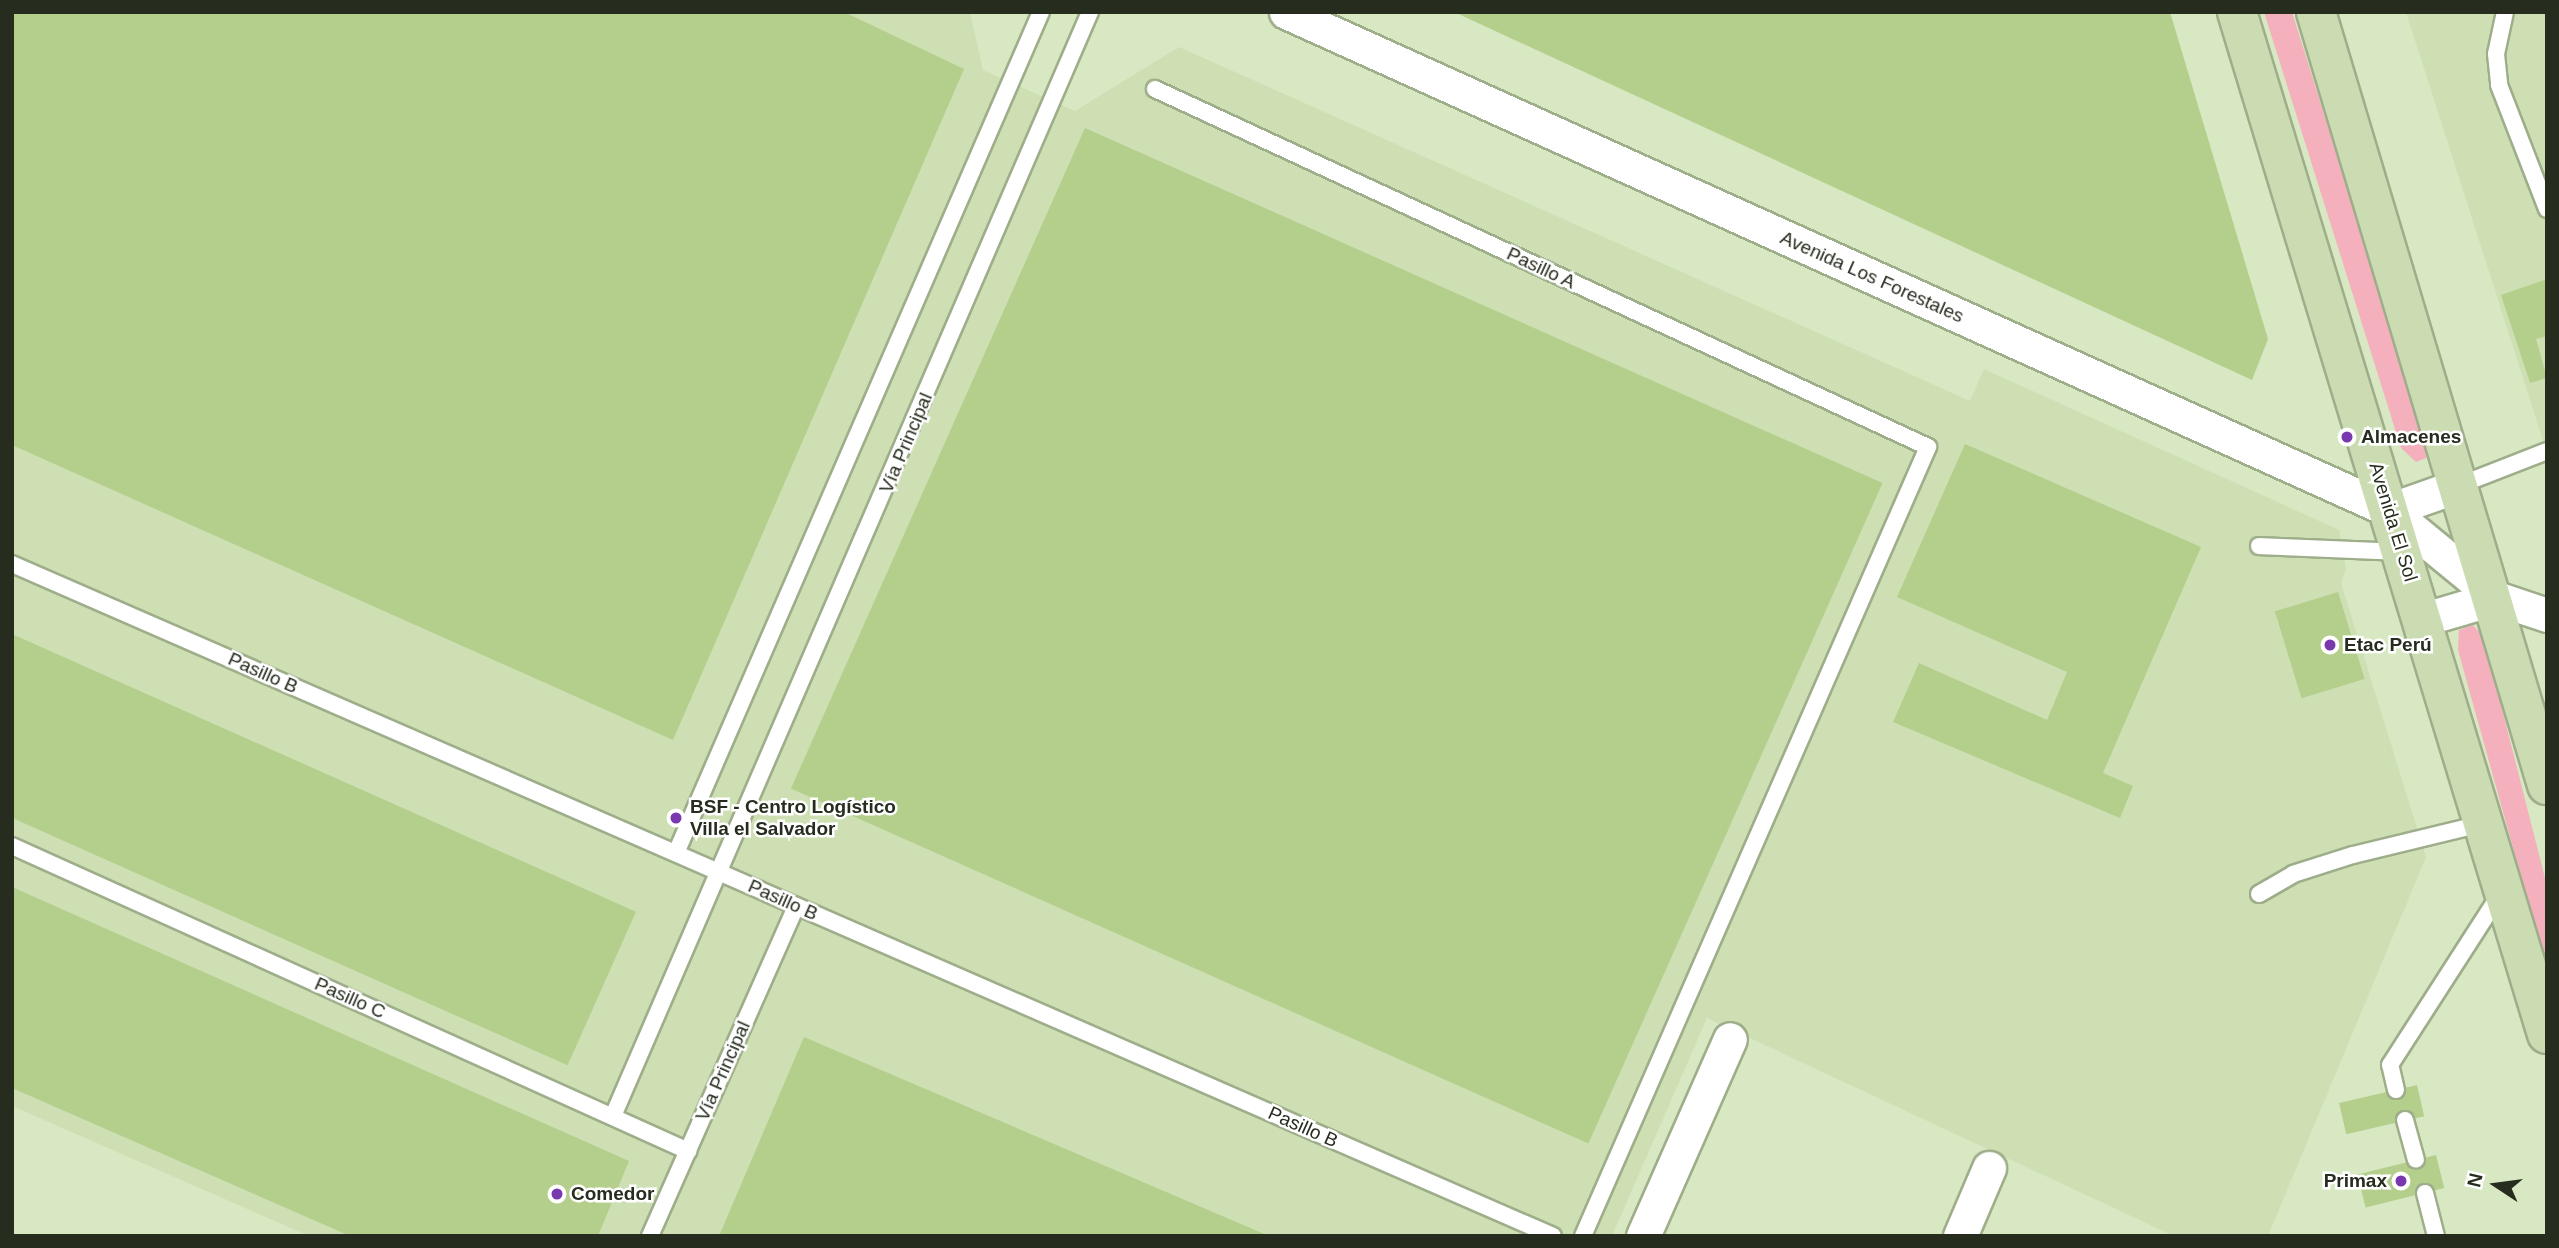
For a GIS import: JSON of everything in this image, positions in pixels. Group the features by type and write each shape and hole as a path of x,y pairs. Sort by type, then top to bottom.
{"main road":[{"name":"Avenida El Sol","path":"2236,12 2424,619 2547,1034"},
{"path":"2316,12 2496,598 2547,785"}],"street":[{"name":"Avenida Los Forestales","path":"1286,12 2389,510 2496,598"},
{"path":"2389,510 2460,485"},
{"path":"2424,619 2496,598 2547,615"},
{"path":"1643,1236 1730,1039"},
{"path":"1960,1236 1989,1168"}],"lane":[{"path":"676,853 1041,12"},
{"name":"Vía Principal","path":"613,1116 721,873 1090,12"},
{"path":"2505,12 2496,54 2499,85 2547,209"},
{"name":"Pasillo A","path":"1154,89 1928,447 1583,1236"},
{"path":"2460,485 2547,451"},
{"path":"2259,546 2403,552"},
{"name":"Pasillo B","path":"12,564 1553,1236"},
{"path":"2259,894 2317,866 2485,822"},
{"name":"Pasillo C","path":"12,846 688,1151"},
{"path":"2396,1090 2390,1065 2504,888"},
{"name":"Vía Principal","path":"650,1236 796,906"},
{"path":"2405,1120 2416,1160"},
{"path":"2425,1193 2437,1236"}],"shaded area":[{"path":"12,12 970,12 983,70 1075,111 1179,47 1970,401 1984,369 2339,530 2346,569 2341,583 2426,857 2268,1236 2174,1236 1707,1018 1612,1236 309,1236 12,1106"},
{"path":"2264,12 2292,12 2428,446 2426,458 2416,462 2401,448"},
{"path":"2406,12 2547,12 2547,453 2523,378"},
{"path":"2473,625 2484,638 2547,886 2547,970 2458,650 2459,630"}],"building":[{"path":"12,12 844,12 964,69 673,740 12,445"},
{"path":"1454,12 2170,12 2268,339 2252,380"},
{"path":"1085,128 1883,483 1588,1144 791,788"},
{"path":"2547,279 2547,336 2536,339 2547,378 2530,383 2501,295"},
{"path":"1965,444 2201,547 2103,773 2133,786 2120,818 1893,722 1919,663 2047,720 2067,672 1897,597"},
{"path":"2338,592 2365,679 2301,698 2275,611"},
{"path":"12,634 636,912 568,1065 12,818"},
{"path":"12,887 629,1161 598,1236 350,1236 12,1088"},
{"path":"804,1037 1269,1236 719,1236"},
{"name":"Primax","path":"2417,1085 2424,1116 2346,1134 2339,1103"},
{"name":"Primax","path":"2436,1155 2444,1188 2366,1208 2357,1175"}],"place":[{"name":"Almacenes","path":"2347,437"},
{"name":"Etac Perú","path":"2330,645"},
{"name":"BSF - Centro Logístico Villa el Salvador","path":"676,818"},
{"name":"Primax","path":"2401,1181"},
{"name":"Comedor","path":"557,1194"}]}
